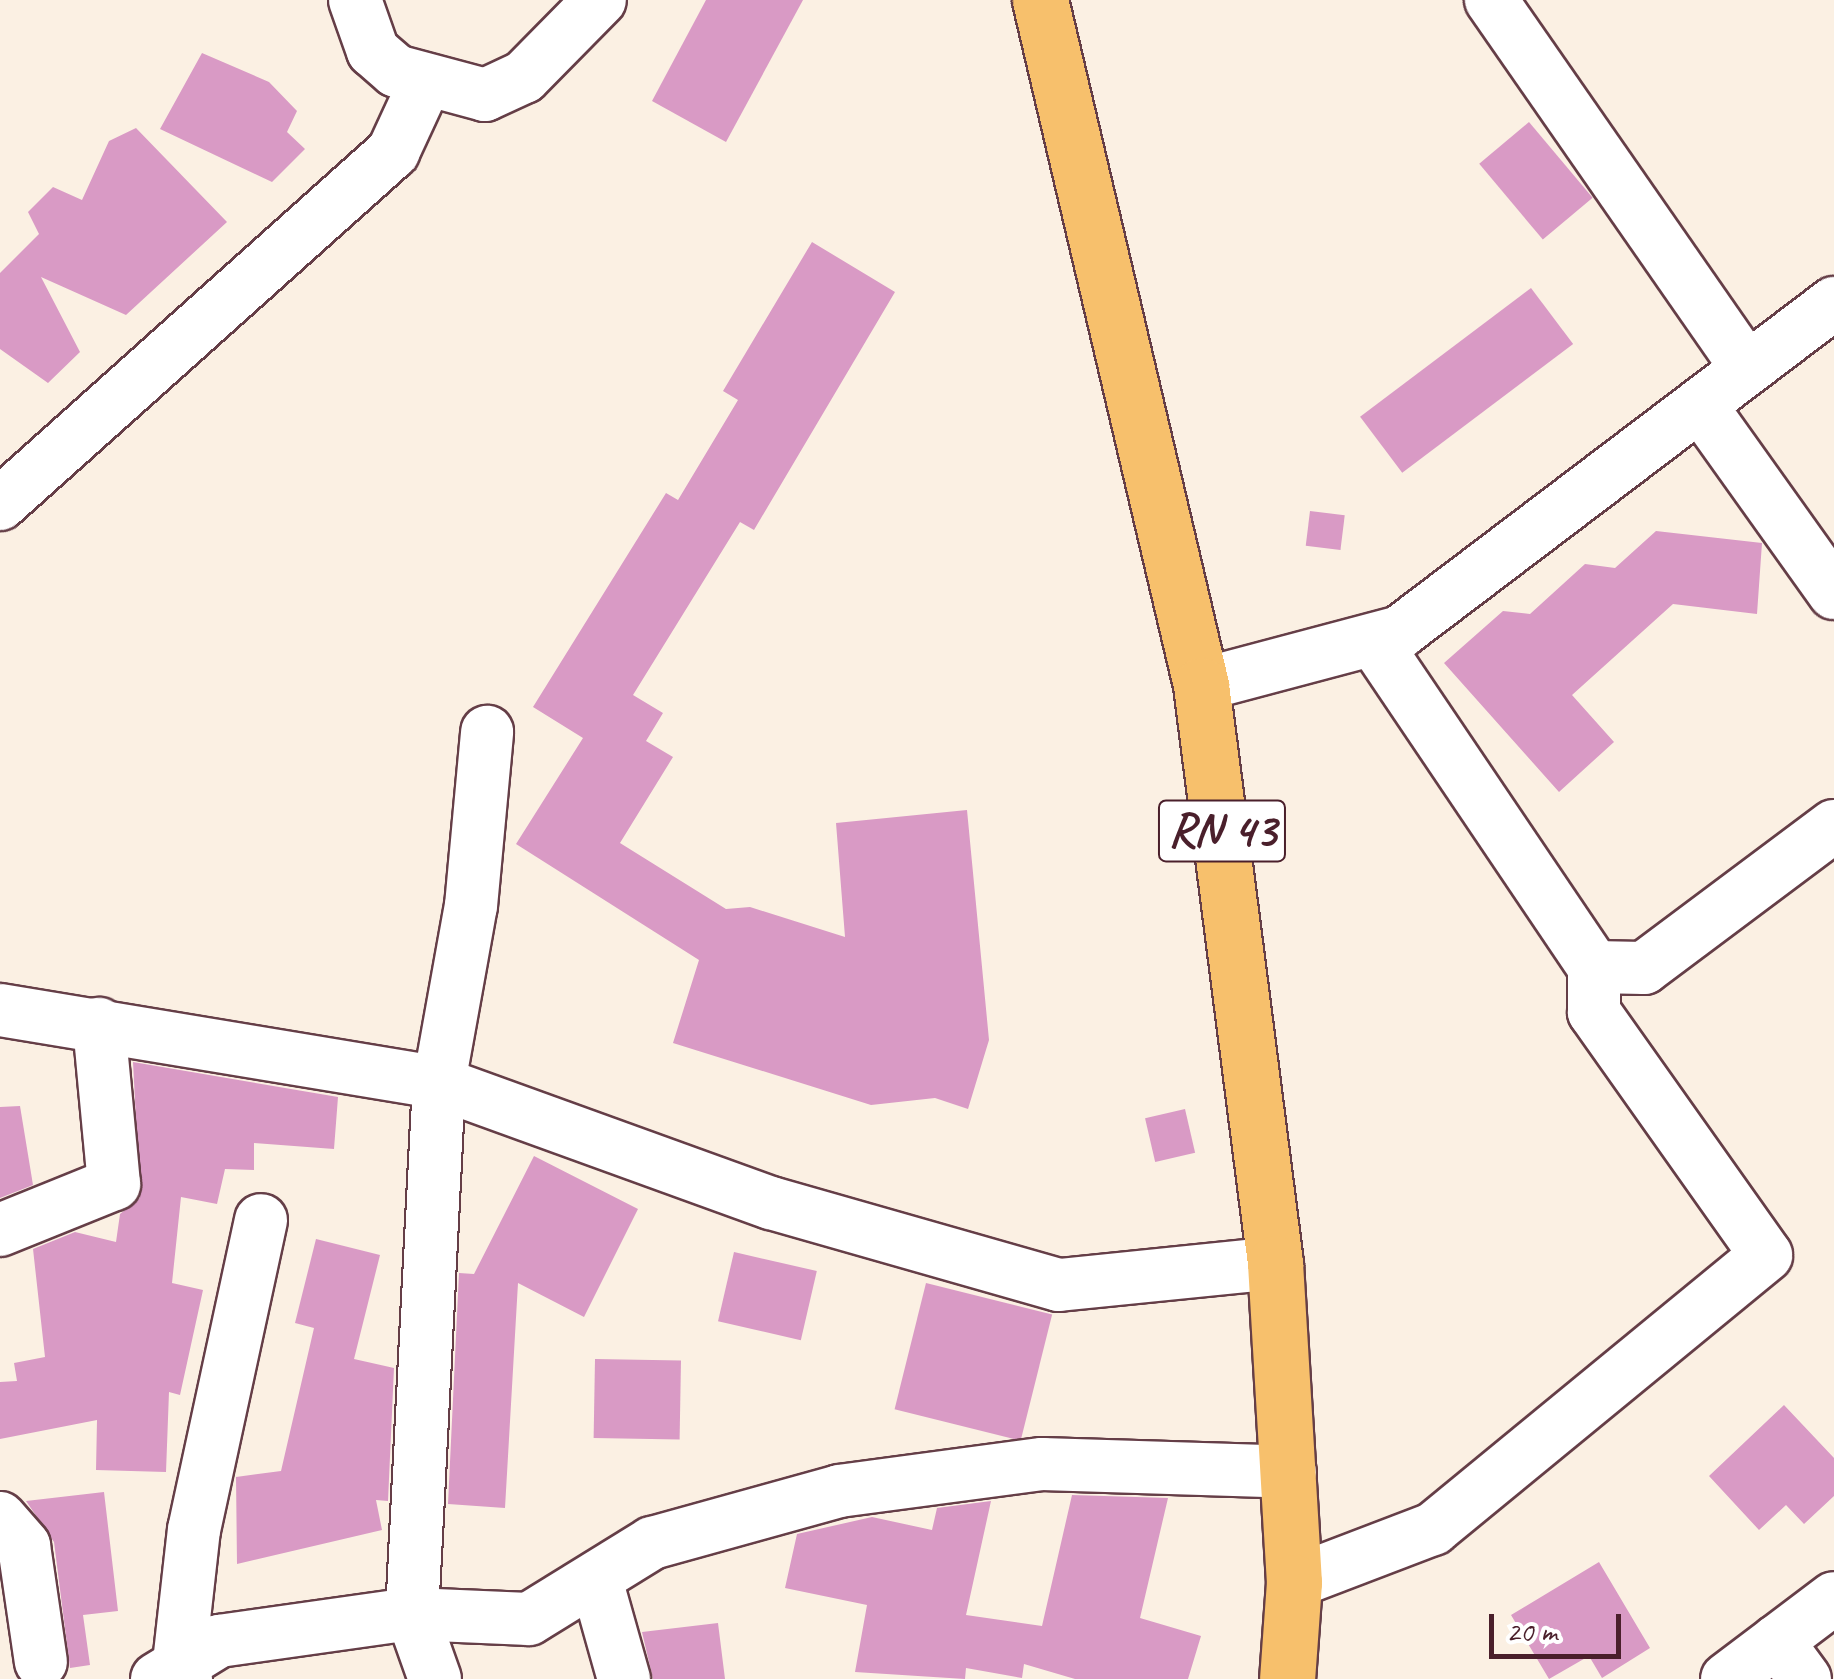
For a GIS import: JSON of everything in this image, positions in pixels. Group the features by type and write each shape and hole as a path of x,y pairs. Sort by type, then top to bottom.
{"main road":[{"name":"RN 43","path":"1040,0 1201,685 1276,1263 1294,1582 1287,1679"}],"street":[{"path":"355,0 373,51 424,86 486,95 524,77 600,0"},
{"path":"1493,1 1748,368"},
{"path":"0,504 393,152 424,86"},
{"path":"1201,685 1376,644 1834,302"},
{"path":"1700,405 1834,593"},
{"path":"1294,1582 1433,1529 1766,1254 1594,1012 1594,967 1376,644"},
{"path":"435,1679 412,1614 439,1082 472,906 487,732"},
{"path":"1594,967 1644,968 1834,826"},
{"path":"0,1010 439,1082 771,1203 1059,1286 1276,1263"},
{"path":"0,1230 114,1184 99,1024"},
{"path":"174,1674 194,1530 262,1220"},
{"path":"174,1674 219,1641 412,1614 530,1619 597,1583 652,1543 839,1492 1042,1464 1290,1472"},
{"path":"0,1518 24,1546 41,1662"},
{"path":"597,1583 624,1679"},
{"path":"1727,1679 1791,1660 1834,1598"}],"building":[{"path":"706,0 803,0 726,142 652,101"},
{"path":"202,53 269,82 297,111 287,132 305,149 272,182 160,129"},
{"path":"1529,122 1593,198 1543,240 1479,164"},
{"path":"136,128 227,222 126,315 41,277 80,352 48,383 0,349 0,273 39,234 28,212 53,187 82,200 109,141"},
{"path":"812,242 895,292 754,530 740,522 633,695 663,713 646,741 673,757 620,843 726,909 750,907 845,937 836,823 967,810 989,1040 968,1109 935,1098 871,1105 673,1043 699,960 516,844 583,738 533,707 666,493 678,500 738,400 723,391"},
{"path":"1531,288 1573,344 1402,473 1360,417"},
{"path":"1310,511 1345,515 1340,550 1306,546"},
{"path":"1656,531 1762,543 1757,614 1673,604 1572,695 1614,742 1559,792 1444,663 1503,611 1530,614 1585,564 1615,568"},
{"path":"133,1062 338,1097 334,1149 254,1143 254,1170 225,1169 217,1204 181,1197 172,1283 203,1290 180,1395 169,1392 166,1472 96,1470 97,1420 0,1439 0,1382 17,1381 14,1363 45,1357 33,1249 75,1232 116,1242 120,1214 140,1198"},
{"path":"20,1106 33,1185 0,1198 0,1107"},
{"path":"1185,1109 1195,1153 1155,1162 1145,1118"},
{"path":"534,1156 638,1209 584,1317 518,1283 505,1508 448,1504 459,1273 474,1274"},
{"path":"316,1239 380,1255 354,1359 394,1368 388,1501 376,1500 382,1530 237,1564 236,1477 281,1471 314,1328 295,1323"},
{"path":"734,1252 817,1271 801,1340 718,1321"},
{"path":"926,1283 1052,1314 1021,1441 895,1409"},
{"path":"595,1359 681,1361 680,1439 594,1438"},
{"path":"1784,1405 1834,1458 1834,1496 1804,1524 1786,1505 1759,1530 1709,1476"},
{"path":"104,1492 118,1611 83,1615 90,1665 70,1668 54,1542 26,1501"},
{"path":"1072,1495 1168,1498 1140,1618 1201,1636 1188,1679 1075,1679 1024,1664 1022,1678 966,1668 965,1679 855,1672 867,1605 785,1588 797,1534 872,1517 932,1530 937,1508 991,1501 966,1615 1042,1626"},
{"path":"1599,1562 1650,1648 1602,1678 1589,1656 1549,1679 1511,1615"},
{"path":"718,1623 725,1679 653,1679 642,1632"}]}
